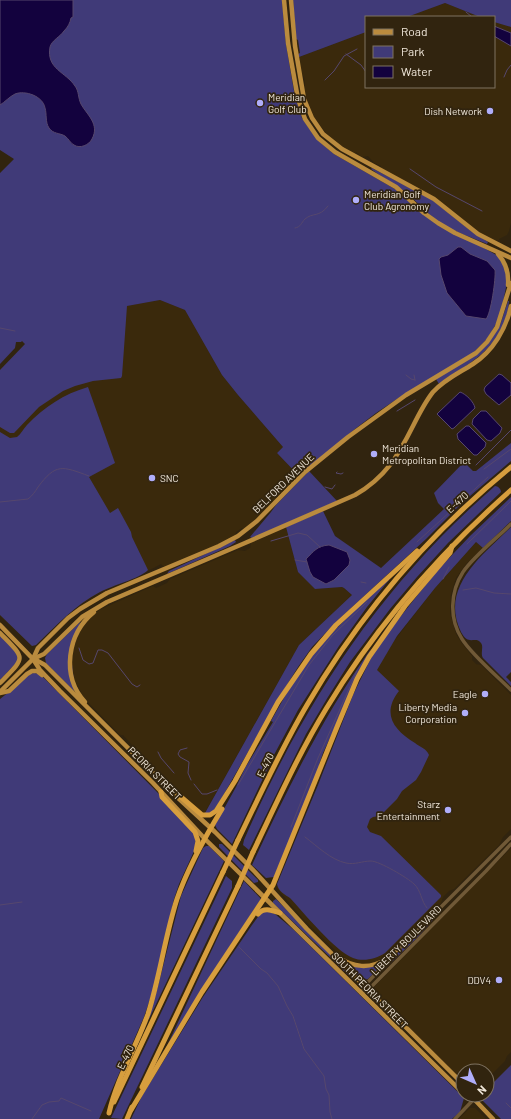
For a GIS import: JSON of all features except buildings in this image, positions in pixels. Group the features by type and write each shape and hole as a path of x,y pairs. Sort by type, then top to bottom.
{"highway":[{"name":"E-470","path":"106,1119 288,737 331,665 360,624 404,569 470,502 511,467"},
{"path":"127,1119 303,749 346,677 394,610 416,584 452,546 511,490"},
{"path":"168,788 174,791 199,813 207,816 213,814 235,781 272,714 311,654 333,628 427,541 435,536"},
{"path":"131,1110 205,987 271,889 323,768 357,679 375,647 405,606 450,553 452,546"},
{"path":"109,1113 112,1097 152,1001 177,900 188,873 233,788 235,781"},
{"path":"161,792 162,797 195,832 197,837 198,846 190,861 188,873"},
{"path":"248,925 253,922 262,910 269,909 280,913"}],"main road":[{"path":"284,0 288,43 296,93 303,114 314,133 333,151 396,187 424,213 438,223 457,234 511,258"},
{"path":"291,0 295,46 304,100 312,118 321,131 340,148 426,194 478,234 511,251"},
{"path":"497,252 504,262 507,270 508,291"},
{"name":"BELFORD AVENUE","path":"34,659 38,648 67,620 92,601 112,590 219,546 239,535 261,518 307,470 348,437 399,400 474,354 487,342 497,327 511,283"},
{"name":"BELFORD AVENUE","path":"0,693 34,659 44,654 76,622 99,606 114,598 348,498 369,486 379,478 393,462 423,406 433,392 448,378 477,361 491,348 503,330 511,306"},
{"path":"99,606 86,619 77,632 72,646 70,664 72,680 78,693 99,716 101,722"},
{"name":"PEORIA STREET","path":"0,625 34,659 40,670 60,691 265,899"},
{"path":"0,633 18,651 20,656 18,665 0,683"},
{"name":"PEORIA STREET","path":"34,659 45,665 271,889"},
{"path":"0,693 9,691 26,674 33,671 38,672 54,688 60,691"},
{"name":"SOUTH PEORIA STREET","path":"271,889 328,949 455,1076"},
{"name":"SOUTH PEORIA STREET","path":"265,899 455,1085"},
{"path":"328,949 348,963 357,966 366,966 379,963 398,949"},
{"name":"SOUTH PEORIA STREET","path":"478,1103 493,1119"}],"street":[{"path":"511,524 463,573 455,590 453,611 456,626 463,641 511,690"},
{"name":"LIBERTY BOULEVARD","path":"361,993 398,949 511,837"},
{"name":"LIBERTY BOULEVARD","path":"366,987 486,871 511,844"},
{"path":"456,1119 468,1103"}],"shaded area":[{"path":"445,3 478,16 410,16"},
{"path":"495,22 511,27 511,223 507,235 494,241 482,235 433,196 381,168 381,166 374,163 368,156 362,157 356,152 355,154 340,145 326,133 314,118 307,102 304,77 302,74 299,57 365,32 365,88 495,88"},
{"path":"160,300 185,310 222,375 283,447 277,453 299,476 255,520 244,529 242,528 236,532 235,535 219,544 166,566 161,564 96,594 69,613 35,646 32,646 0,615 0,370 51,319"},
{"path":"286,527 298,572 315,589 342,587 352,595 299,645 204,814 198,811 164,780 133,748 123,735 119,734 84,698 74,679 71,664 73,648 80,630 99,610 153,586 156,588 167,583 170,579 238,550 245,551 250,548 251,543"},
{"path":"476,542 483,548 466,564 456,578 451,594 450,613 456,634 472,656 472,660 476,664 481,665 511,695 511,829 503,837 499,845 454,889 449,891 443,897 441,903 392,953 384,959 368,964 352,963 341,956 302,918 276,887 284,887 359,701 391,645 435,588"},
{"path":"511,848 511,1052 505,1061 495,1071 495,1063 455,1063 455,1073 377,995 378,994 375,992 374,987"},
{"path":"470,1108 475,1108 486,1119 459,1119"}],"green space":[{"name":"Meridian Golf Club","path":"0,0 282,0 286,44 295,97 302,118 313,134 334,154 395,189 418,210 498,256 506,270 507,282 502,308 496,324 487,339 473,353 376,413 299,476 277,453 283,447 222,375 185,310 160,300 127,306 121,378 93,381 63,391 39,407 14,433 10,433 0,427 0,370 25,344 22,341 16,342 15,348 0,364 0,173 14,159 0,150"},
{"path":"293,0 511,0 511,27 495,22 495,16 478,16 445,3 410,16 365,16 365,32 299,57 298,54 300,53 298,40 296,39"},
{"path":"372,168 431,199 471,231 488,242 487,244 445,226 396,185 374,172 371,169"},
{"path":"508,301 506,318 493,342 481,355 439,384 436,379 477,354 500,325"},
{"path":"88,387 115,463 89,477 110,513 118,508 131,532 148,570 139,576 105,589 91,597 66,616 36,645 32,646 0,615 0,432 10,438 17,437 34,418 47,407 71,393"},
{"path":"511,443 511,461 463,502 426,539 337,621 312,647 280,696 220,801 212,813 205,813 299,645 352,595 342,587 315,589 298,572 286,527 323,511 335,536 381,568 444,509 438,503 434,493 464,462 473,471 476,471"},
{"path":"309,471 337,501 252,538 250,537 276,505"},
{"path":"495,486 499,488 501,492 448,543 417,577 390,609 350,662 306,734 249,850 243,845 244,840 267,789 292,740 349,648 381,605 416,564 454,524"},
{"path":"511,497 511,521 483,548 476,542 435,588 397,636 377,670 399,691 391,707 392,721 401,733 425,750 429,755 416,780 402,791 397,799 383,813 370,819 367,827 370,832 381,836 441,895 441,897 385,953 378,957 369,959 361,960 353,958 329,940 290,898 280,891 277,884 353,695 372,656 389,631 436,572 470,536"},
{"path":"511,527 511,672 506,677 511,682 511,686 483,658 481,643 476,640 467,639 461,632 456,616 456,601 460,586 467,573 488,549"},
{"path":"235,540 236,542 230,546 167,574 169,571"},
{"path":"388,579 389,580 367,607 339,646 298,710 275,753 232,844 215,825 245,768 273,722 271,721 289,689 319,647"},
{"path":"81,621 70,647 74,691 46,663 45,658 47,654"},
{"path":"0,634 16,651 18,661 0,680"},
{"path":"371,649 323,753 320,766 274,877 266,878 252,865 292,781 321,727"},
{"path":"28,674 40,674 157,792 193,831 196,840 195,849 174,899 154,987 144,1017 99,1119 0,1119 0,699"},
{"path":"219,844 222,844 258,880 258,882 254,883 219,847"},
{"path":"209,846 224,861 149,1019 148,1018 157,990 181,896 203,848"},
{"path":"226,876 232,881 232,888 122,1119 111,1118"},
{"path":"244,881 261,899 203,987 166,1048"},
{"path":"276,899 349,973 348,975 273,903"},
{"path":"266,911 275,914 294,930 455,1089 455,1103 463,1103 460,1112 452,1119 131,1119 142,1096 203,997 260,914"},
{"path":"438,912 439,913 419,936 378,975 399,951"},
{"path":"346,964 355,967 383,964 368,979 364,980 361,979"},
{"path":"511,1065 511,1119 501,1119 485,1103 495,1103 495,1081"}],"water":[{"path":"0,0 73,0 73,17 71,18 67,28 54,40 50,47 50,54 54,65 71,81 76,88 81,104 94,124 94,134 91,141 87,145 79,147 76,146 65,136 51,130 47,123 44,104 33,95 24,93 15,94 0,105"},
{"path":"495,26 511,33 511,46 495,37"},
{"path":"458,247 461,247 470,254 487,261 495,270 493,296 490,310 486,319 466,316 447,293 441,275 439,259 448,255"},
{"path":"499,374 511,383 511,395 499,405 486,394 484,390 485,387"},
{"path":"460,392 469,398 475,408 452,429 437,414"},
{"path":"481,411 486,411 502,428 500,433 491,441 487,440 472,424 473,419"},
{"path":"466,426 469,426 486,443 485,447 477,455 474,455 458,439 457,434"},
{"path":"329,545 347,552 350,560 349,565 334,580 326,584 313,577 306,559 314,551"}],"waterway":[{"path":"466,12 471,16"},
{"path":"325,80 334,71 344,56 357,49"},
{"path":"346,54 361,65 365,71"},
{"path":"504,77 511,65"},
{"path":"410,169 436,187 482,211"},
{"path":"295,228 300,226 305,219 319,214 328,206"},
{"path":"0,328 15,331"},
{"path":"406,375 415,380"},
{"path":"414,375 415,380"},
{"path":"397,411 415,400"},
{"path":"476,465 511,430"},
{"path":"484,469 511,449"},
{"path":"0,502 28,499 44,479 55,470 72,470 89,476"},
{"path":"337,472 336,473 343,473"},
{"path":"417,542 488,477"},
{"path":"325,487 332,489 335,485"},
{"path":"467,544 511,501"},
{"path":"271,541 298,533 307,535 320,547"},
{"path":"295,560 307,562"},
{"path":"443,579 449,567"},
{"path":"361,582 366,583"},
{"path":"463,590 476,588 494,593 511,594"},
{"path":"238,785 309,665 332,636 367,602"},
{"path":"79,648 83,660 89,664 93,663 98,650 108,653 132,684 137,687 140,685"},
{"path":"291,827 318,758 357,671"},
{"path":"187,748 180,750 178,754 180,757 189,762 188,773 191,780"},
{"path":"158,752 161,758 174,773"},
{"path":"194,784 202,794 207,794 217,790"},
{"path":"305,837 324,852 340,861 352,864 371,861 400,874 416,886 427,908"},
{"path":"0,905 22,902"},
{"path":"239,947 267,973 278,986 293,1016 304,1049 324,1076 326,1089 329,1095 332,1119"},
{"path":"32,1119 42,1105 49,1102 59,1101 61,1098 91,1111"},
{"path":"506,1103 511,1108"}],"place":[{"name":"Meridian Golf Club","path":"260,103"},
{"name":"Dish Network","path":"490,111"},
{"name":"Meridian Golf Club Agronomy","path":"356,200"},
{"name":"Meridian Metropolitan District","path":"374,454"},
{"name":"SNC","path":"152,478"},
{"name":"Eagle","path":"485,694"},
{"name":"Liberty Media Corporation","path":"465,713"},
{"name":"Starz Entertainment","path":"448,810"},
{"name":"DDV4","path":"499,980"}]}
